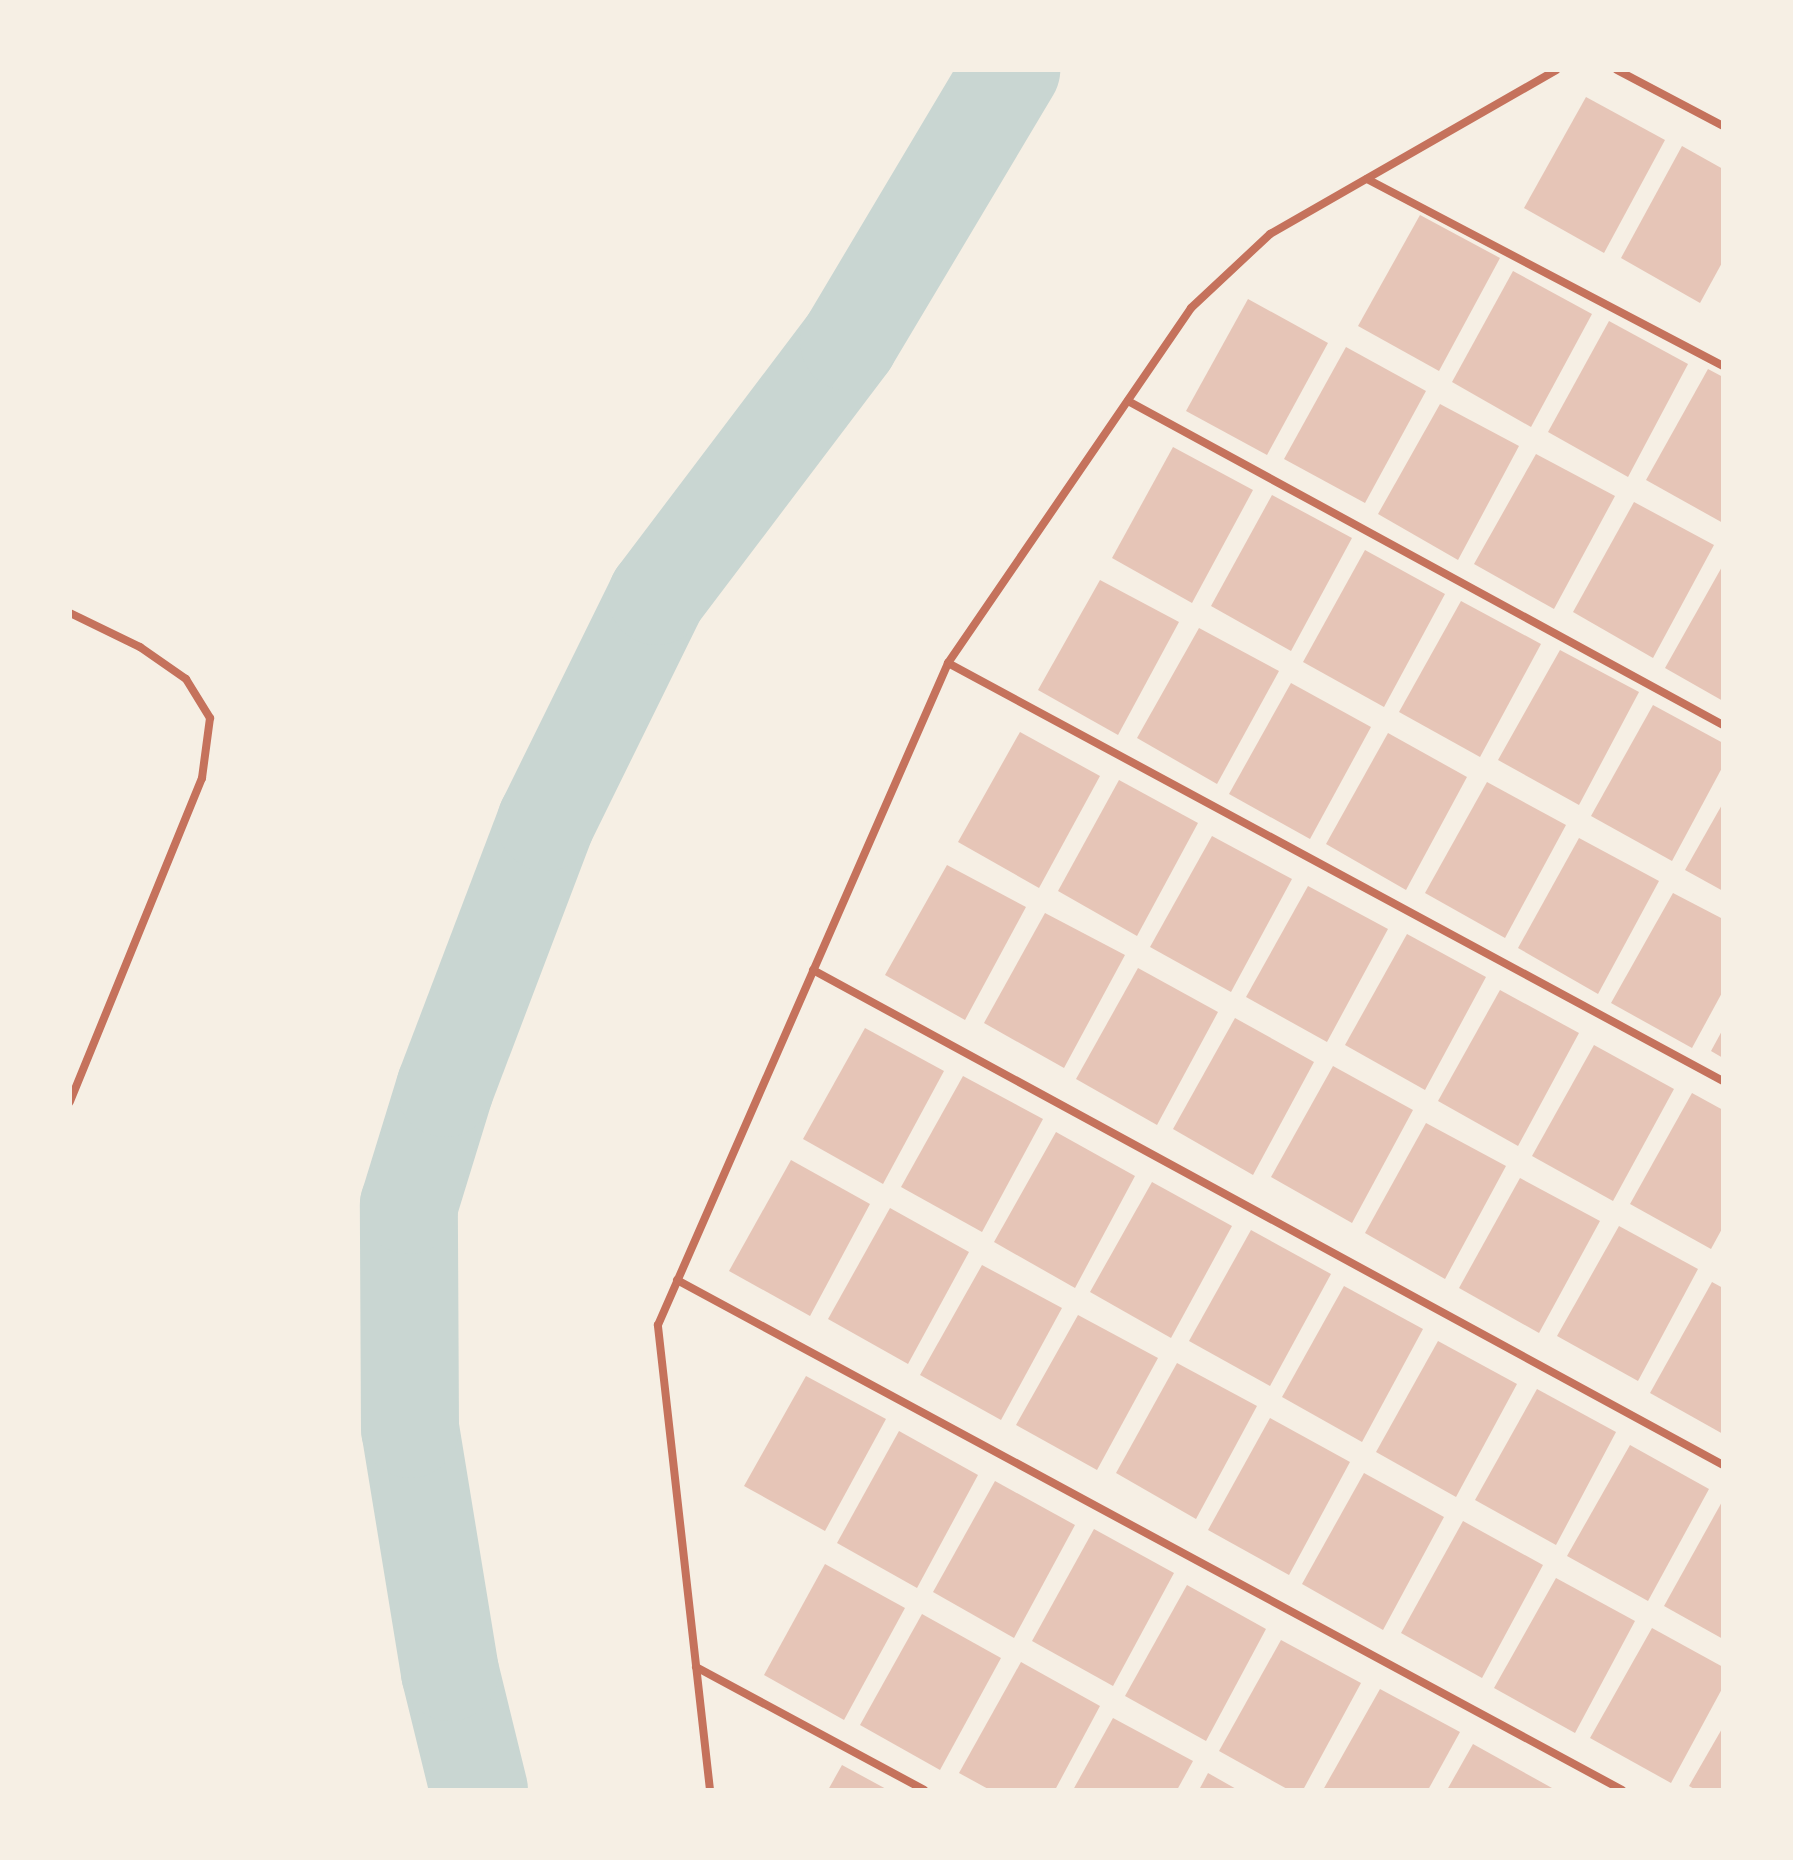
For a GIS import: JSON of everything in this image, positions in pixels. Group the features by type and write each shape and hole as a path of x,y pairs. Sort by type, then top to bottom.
{"street":[{"path":"710,1790 658,1325 948,663 1191,308 1270,234 1556,70"},
{"path":"1617,70 1723,126"},
{"path":"1367,179 1723,366"},
{"path":"1128,401 1723,725"},
{"path":"70,613 140,647 186,679 210,718 202,778 70,1102"},
{"path":"948,663 1723,1081"},
{"path":"813,970 1723,1465"},
{"path":"677,1280 1622,1790"},
{"path":"696,1667 924,1790"}],"building":[{"path":"1586,97 1665,140 1604,253 1524,208"},
{"path":"1682,146 1723,169 1723,261 1700,303 1621,258"},
{"path":"1420,215 1500,258 1439,371 1358,326"},
{"path":"1513,271 1592,314 1531,427 1452,382"},
{"path":"1248,299 1328,343 1267,455 1186,411"},
{"path":"1609,321 1688,364 1628,477 1548,432"},
{"path":"1346,347 1426,391 1365,503 1284,459"},
{"path":"1708,369 1723,377 1723,523 1646,480"},
{"path":"1440,404 1519,446 1458,560 1378,514"},
{"path":"1173,447 1253,490 1192,603 1112,558"},
{"path":"1536,454 1615,496 1554,609 1474,564"},
{"path":"1272,495 1352,538 1291,651 1211,606"},
{"path":"1634,502 1714,545 1653,658 1573,612"},
{"path":"1365,550 1445,594 1384,707 1303,662"},
{"path":"1723,565 1723,701 1665,668"},
{"path":"1100,580 1179,622 1118,735 1038,690"},
{"path":"1461,601 1541,644 1480,757 1399,712"},
{"path":"1199,628 1279,671 1217,784 1137,738"},
{"path":"1560,650 1639,692 1579,805 1498,760"},
{"path":"1291,683 1371,727 1310,839 1229,794"},
{"path":"1653,705 1723,743 1723,766 1672,861 1591,816"},
{"path":"1020,732 1100,776 1039,888 958,842"},
{"path":"1388,733 1467,777 1406,890 1326,844"},
{"path":"1119,780 1198,823 1137,936 1058,891"},
{"path":"1487,782 1566,825 1505,938 1425,893"},
{"path":"1723,803 1723,891 1685,870"},
{"path":"1212,836 1292,879 1231,992 1150,947"},
{"path":"1579,838 1659,881 1598,994 1518,948"},
{"path":"947,865 1026,907 965,1020 885,975"},
{"path":"1308,886 1388,929 1327,1042 1246,997"},
{"path":"1673,893 1723,919 1723,991 1692,1048 1611,1003"},
{"path":"1045,913 1125,955 1064,1068 984,1023"},
{"path":"1407,934 1486,977 1425,1090 1345,1045"},
{"path":"1138,968 1218,1012 1157,1125 1076,1079"},
{"path":"1500,990 1579,1033 1518,1146 1438,1101"},
{"path":"1235,1018 1314,1062 1253,1175 1173,1129"},
{"path":"865,1028 944,1071 883,1184 803,1139"},
{"path":"1723,1029 1723,1058 1711,1051"},
{"path":"1594,1045 1674,1089 1613,1201 1532,1156"},
{"path":"1333,1066 1413,1110 1352,1223 1271,1177"},
{"path":"963,1076 1043,1119 982,1232 901,1187"},
{"path":"1692,1093 1723,1110 1723,1227 1711,1249 1630,1204"},
{"path":"1426,1123 1506,1166 1445,1279 1365,1233"},
{"path":"1056,1132 1135,1176 1075,1288 994,1242"},
{"path":"791,1160 870,1204 810,1316 729,1271"},
{"path":"1520,1178 1600,1221 1539,1333 1459,1288"},
{"path":"1152,1182 1232,1226 1171,1338 1090,1292"},
{"path":"890,1208 969,1252 908,1364 828,1319"},
{"path":"1619,1226 1698,1269 1638,1381 1557,1336"},
{"path":"1251,1230 1331,1274 1270,1386 1189,1341"},
{"path":"982,1265 1062,1308 1001,1420 920,1375"},
{"path":"1712,1282 1723,1288 1723,1434 1650,1393"},
{"path":"1344,1286 1423,1329 1362,1442 1282,1397"},
{"path":"1078,1315 1158,1358 1097,1470 1016,1425"},
{"path":"1438,1341 1517,1384 1456,1497 1376,1452"},
{"path":"1177,1363 1257,1406 1196,1519 1116,1473"},
{"path":"806,1376 886,1419 825,1531 744,1486"},
{"path":"1537,1389 1616,1432 1556,1545 1475,1500"},
{"path":"1270,1418 1350,1462 1289,1575 1208,1530"},
{"path":"899,1431 978,1475 917,1588 837,1543"},
{"path":"1630,1445 1709,1489 1648,1601 1567,1556"},
{"path":"1364,1473 1444,1517 1383,1630 1302,1584"},
{"path":"995,1481 1075,1525 1014,1638 933,1592"},
{"path":"1723,1500 1723,1639 1664,1606"},
{"path":"1463,1521 1543,1565 1482,1678 1401,1633"},
{"path":"1094,1529 1174,1573 1113,1686 1032,1641"},
{"path":"825,1564 905,1608 844,1720 764,1675"},
{"path":"1556,1578 1635,1621 1575,1733 1494,1688"},
{"path":"1187,1585 1266,1629 1206,1741 1125,1696"},
{"path":"922,1614 1001,1658 940,1770 860,1725"},
{"path":"1652,1628 1723,1667 1723,1687 1671,1783 1590,1738"},
{"path":"1281,1640 1361,1683 1303,1790 1289,1790 1219,1751"},
{"path":"1021,1662 1100,1706 1055,1790 990,1790 959,1773"},
{"path":"1380,1689 1460,1732 1428,1790 1323,1790"},
{"path":"1113,1718 1193,1761 1177,1790 1073,1790"},
{"path":"1723,1727 1723,1790 1696,1790 1689,1786"},
{"path":"1473,1744 1552,1788 1551,1790 1447,1790"},
{"path":"842,1765 888,1790 828,1790"},
{"path":"1208,1773 1238,1790 1199,1790"}],"waterway":[{"path":"479,1790 450,1672 410,1429 409,1205 445,1088 546,822 657,596 849,342 1011,70"}]}
